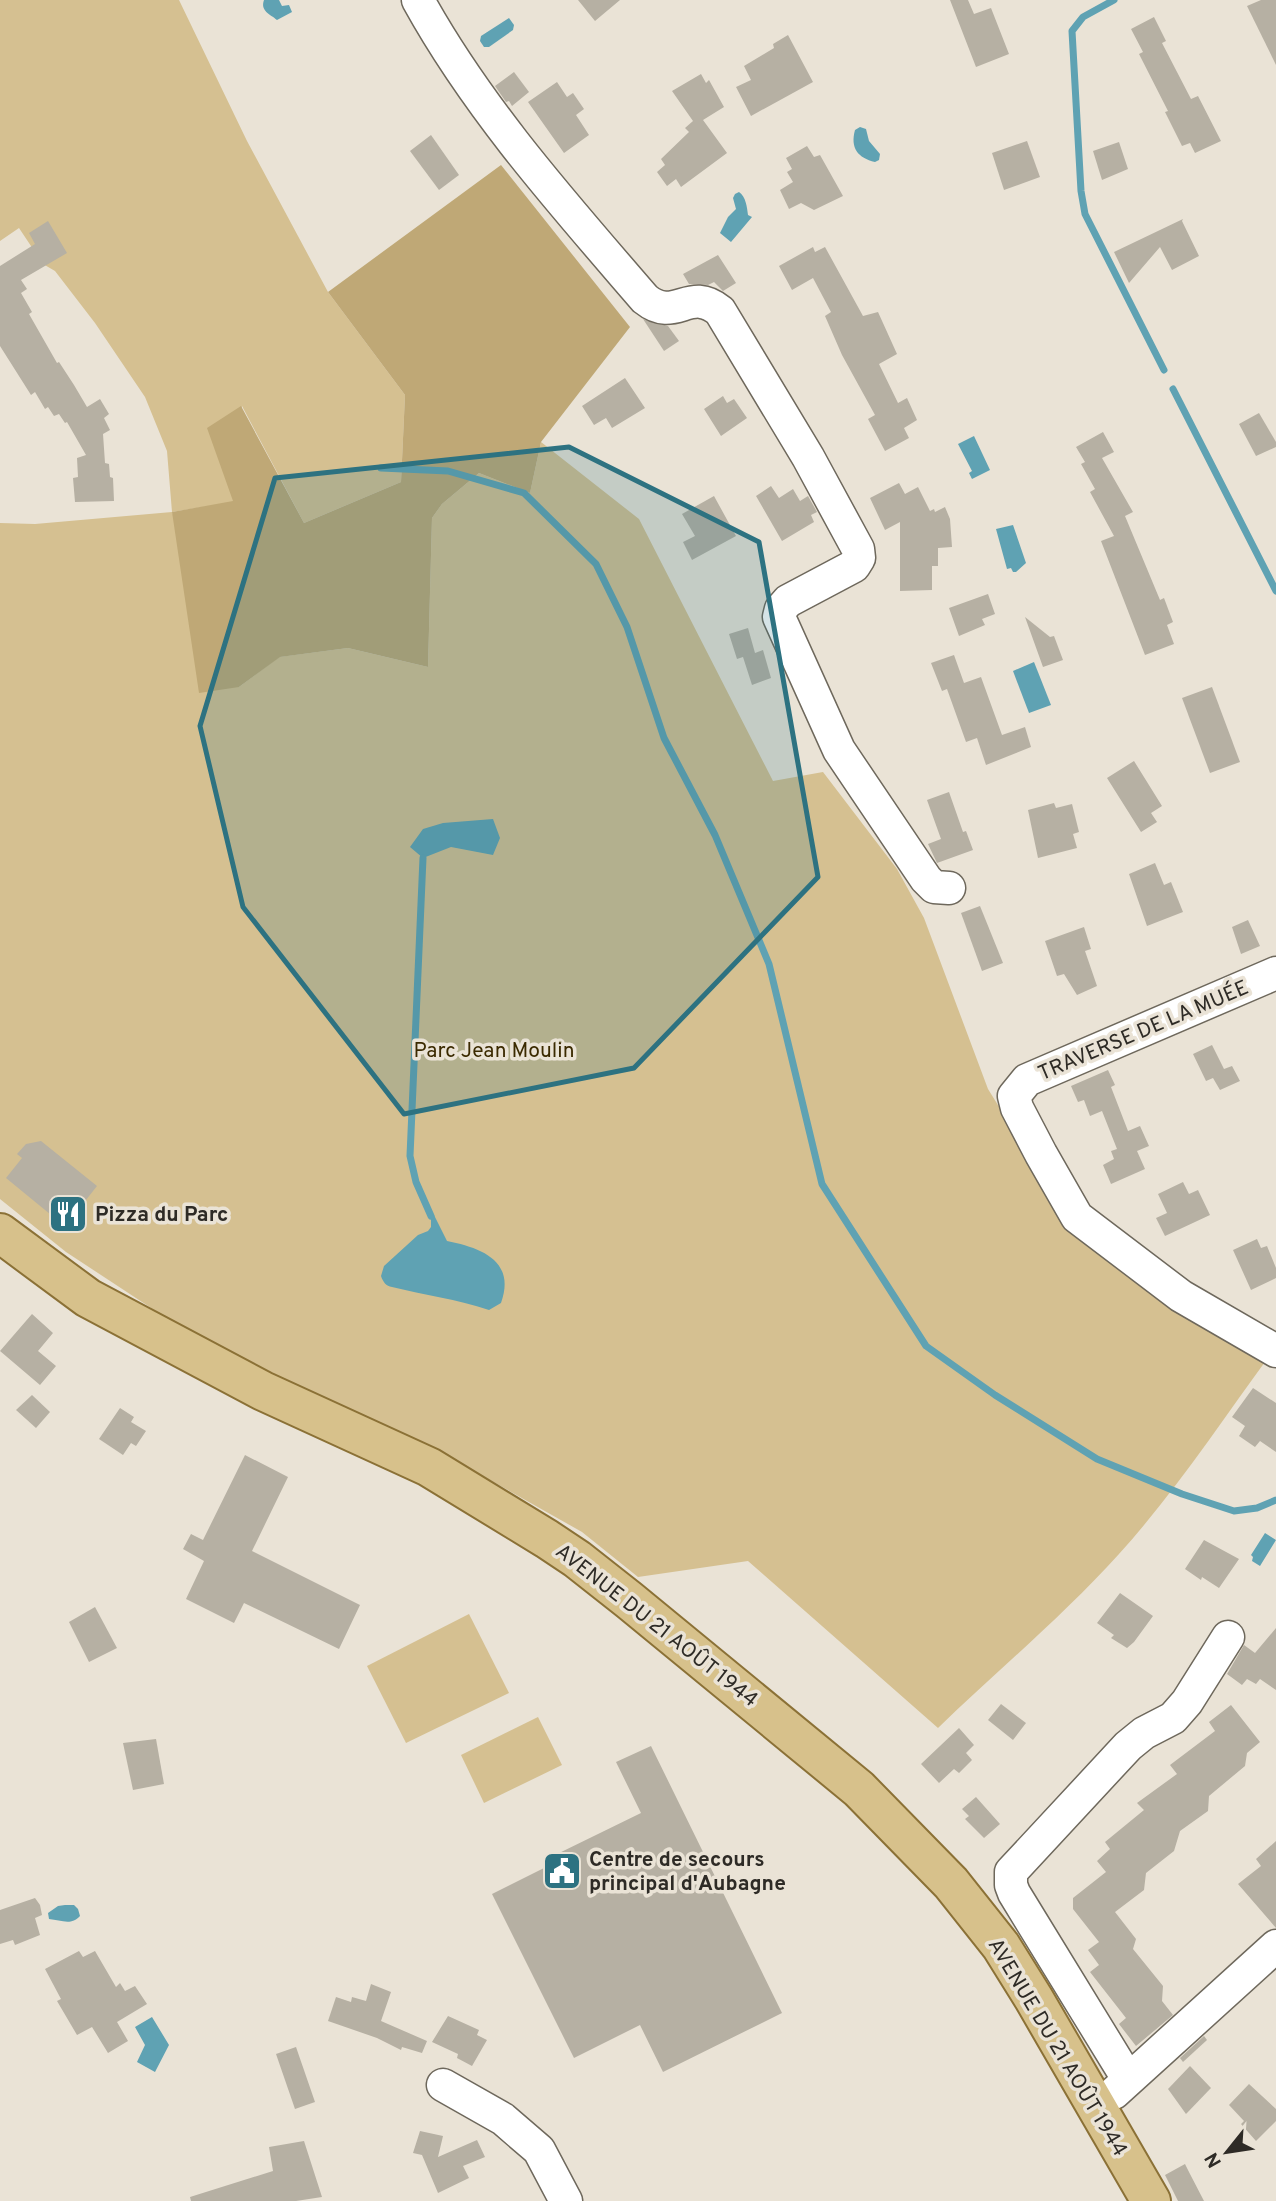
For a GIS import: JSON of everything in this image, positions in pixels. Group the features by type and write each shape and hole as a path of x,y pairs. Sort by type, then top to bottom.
{"main road":[{"name":"AVENUE DU 21 AOÛT 1944","path":"0,1233 88,1298 263,1391 429,1466 577,1559 859,1789 951,1883 1001,1946 1151,2201"}],"street":[{"path":"418,0 438,37 482,101 645,299 654,306 670,308 701,300 710,302 720,311 801,446 858,548 859,558 854,566 788,601 780,609 779,617 839,750 926,879 934,887 949,888"},
{"name":"TRAVERSE DE LA MUÉE","path":"1276,973 1027,1080 1014,1096 1017,1108 1077,1217 1181,1296 1276,1351"},
{"path":"1129,2079 1011,1885 1011,1872 1128,1746 1144,1733 1173,1718 1187,1702 1228,1637"},
{"path":"974,1913 999,1900 1011,1885"},
{"path":"1097,2108 1276,1945"},
{"path":"443,2085 503,2119 539,2150 566,2201"}],"highlighted area":[{"path":"569,447 759,542 818,877 634,1068 404,1114 243,907 200,726 275,478"}],"green space":[{"path":"0,0 179,0 247,141 328,292 405,395 401,482 304,523 242,406 234,502 172,512 167,451 145,397 95,323 55,271 43,264 19,228 0,241"},
{"name":"Parc Jean Moulin","path":"541,442 639,519 773,781 823,772 897,869 924,918 988,1089 1073,1226 1270,1355 1178,1481 1119,1554 1053,1621 938,1728 748,1561 638,1577 582,1532 444,1454 212,1348 66,1252 0,1199 0,523 35,524 172,512 239,687 279,657 348,648 428,667 432,518 442,504 479,473 530,493"},
{"path":"469,1614 509,1693 406,1743 367,1666"},
{"path":"538,1717 562,1765 484,1803 461,1755"}],"shaded area":[{"path":"501,165 630,327 541,442 530,493 479,473 442,504 432,518 428,667 348,648 280,657 239,687 199,693 172,512 233,501 207,428 241,406 304,523 401,482 405,395 328,292"}],"water":[{"path":"264,0 279,0 282,6 289,5 292,12 277,20 265,10"},
{"path":"509,18 514,25 513,30 489,47 484,47 480,41 481,36"},
{"path":"860,127 866,129 869,141 880,154 879,160 875,162 860,155 855,147 855,130"},
{"path":"739,192 745,199 748,215 752,217 731,242 720,233 728,217 736,209 733,198"},
{"path":"974,436 990,470 972,479 969,473 972,471 958,444"},
{"path":"1013,525 1026,563 1016,572 1011,568 1007,569 996,529"},
{"path":"1034,662 1051,705 1029,713 1013,671"},
{"path":"493,819 500,838 493,855 451,847 423,858 410,847 423,829 443,823"},
{"path":"434,1215 447,1241 483,1253 500,1267 504,1277 501,1303 489,1310 386,1285 381,1276 384,1266 418,1235 428,1231 431,1227 431,1216"},
{"path":"1265,1533 1276,1540 1260,1566 1252,1561 1251,1555"},
{"path":"65,1905 74,1905 80,1916 69,1922 49,1919 48,1913"},
{"path":"152,2017 169,2045 155,2072 137,2062 145,2045 135,2027"}],"building":[{"path":"578,0 620,0 595,21"},
{"path":"950,0 968,0 974,14 991,8 1009,54 976,67"},
{"path":"1261,0 1276,0 1276,65 1247,6"},
{"path":"1154,17 1166,41 1162,43 1191,99 1198,96 1221,141 1195,153 1190,143 1182,146 1165,112 1168,111 1139,54 1143,52 1131,29"},
{"path":"788,35 813,82 751,116 736,87 751,80 744,66 774,48 773,44"},
{"path":"514,72 529,92 512,106 495,86"},
{"path":"701,74 706,83 709,80 724,107 703,120 727,153 681,187 676,179 667,186 657,172 665,165 661,159 689,132 685,128 693,121 672,91"},
{"path":"557,82 567,97 573,93 584,109 576,115 589,135 564,153 528,102"},
{"path":"431,135 459,175 439,190 410,151"},
{"path":"1027,141 1040,177 1004,190 992,153"},
{"path":"1119,142 1128,169 1102,180 1093,151"},
{"path":"807,146 814,157 820,155 843,196 814,210 801,203 789,209 780,190 793,182 787,172 792,169 786,158"},
{"path":"1183,219 1199,256 1172,270 1160,247 1129,283 1114,252"},
{"path":"48,221 67,253 21,280 27,289 21,293 32,312 29,314 57,363 59,362 87,407 100,399 109,414 104,418 110,430 103,434 105,463 109,464 110,477 113,478 114,501 75,502 73,478 78,477 77,458 86,455 67,422 65,423 59,414 54,416 48,407 45,409 35,392 31,395 0,346 0,266 35,244 29,233"},
{"path":"813,247 815,252 825,247 863,316 878,312 897,354 879,364 898,403 907,398 917,420 904,428 909,438 885,451 868,419 875,415 842,355 825,316 831,312 813,278 792,290 779,266"},
{"path":"718,255 736,283 723,291 714,282 708,285 689,284 683,274"},
{"path":"643,319 668,326 679,341 664,351"},
{"path":"625,378 645,408 612,428 606,418 594,425 582,406"},
{"path":"723,396 727,403 734,399 747,418 721,436 704,409"},
{"path":"1259,413 1276,442 1276,447 1256,456 1239,424"},
{"path":"1103,432 1114,452 1102,458 1133,512 1125,516 1160,600 1164,598 1173,622 1167,625 1174,644 1145,655 1101,541 1114,536 1090,492 1095,489 1081,464 1085,462 1076,447"},
{"path":"899,483 905,494 918,487 930,511 934,509 935,512 945,507 950,519 952,547 938,548 938,566 932,566 932,590 900,591 900,522 885,530 870,498"},
{"path":"771,486 779,498 793,489 800,501 808,496 817,512 811,515 814,522 782,541 756,496"},
{"path":"714,496 736,536 692,560 683,542 695,536 682,514"},
{"path":"988,594 995,614 982,619 985,625 959,636 949,608"},
{"path":"1025,617 1050,637 1054,636 1063,660 1043,667"},
{"path":"748,628 755,653 763,650 771,678 752,685 743,657 737,659 729,634"},
{"path":"954,655 964,683 981,677 1002,735 1025,727 1031,747 986,765 977,738 966,742 947,689 942,691 931,663"},
{"path":"1212,687 1240,762 1210,773 1182,698"},
{"path":"1134,761 1162,806 1151,813 1157,822 1141,832 1107,778"},
{"path":"949,792 963,832 966,831 973,850 937,863 928,844 941,839 927,800"},
{"path":"1054,803 1056,808 1072,804 1079,832 1073,834 1077,848 1038,858 1028,810"},
{"path":"1155,863 1164,885 1171,882 1183,912 1147,926 1129,874"},
{"path":"980,906 1003,963 982,971 961,913"},
{"path":"1248,920 1260,946 1241,954 1232,927"},
{"path":"1084,927 1091,949 1085,951 1097,986 1077,995 1064,974 1057,976 1045,941"},
{"path":"1212,1045 1224,1069 1232,1066 1240,1081 1220,1090 1213,1078 1206,1081 1193,1054"},
{"path":"1108,1070 1115,1085 1111,1087 1128,1131 1140,1126 1149,1146 1137,1151 1145,1169 1111,1184 1103,1165 1114,1159 1111,1151 1117,1149 1102,1111 1090,1116 1084,1100 1078,1102 1071,1086"},
{"path":"41,1141 97,1186 82,1205 80,1223 67,1228 6,1178 22,1158 17,1154 26,1144"},
{"path":"1183,1182 1189,1194 1198,1190 1210,1215 1165,1236 1156,1218 1167,1213 1158,1194"},
{"path":"1257,1239 1261,1248 1267,1246 1276,1268 1276,1278 1251,1290 1233,1250"},
{"path":"32,1314 53,1333 38,1351 56,1366 40,1385 0,1351"},
{"path":"1253,1388 1276,1403 1276,1452 1260,1441 1255,1447 1239,1436 1245,1426 1232,1417"},
{"path":"32,1395 50,1412 36,1428 16,1410"},
{"path":"120,1408 134,1417 131,1422 146,1431 136,1446 131,1443 123,1455 99,1439"},
{"path":"245,1455 288,1477 252,1551 360,1605 339,1649 244,1603 234,1623 186,1599 204,1561 183,1549 191,1534 203,1540"},
{"path":"1204,1540 1239,1559 1219,1588 1185,1569"},
{"path":"1120,1593 1153,1616 1127,1648 1111,1638 1114,1635 1097,1623"},
{"path":"95,1607 117,1648 89,1662 69,1622"},
{"path":"1276,1628 1276,1690 1260,1679 1256,1684 1247,1679 1242,1685 1227,1674 1244,1645 1255,1653"},
{"path":"1001,1704 1026,1723 1013,1740 988,1720"},
{"path":"1231,1705 1260,1742 1247,1753 1245,1766 1209,1796 1208,1811 1180,1831 1174,1851 1146,1873 1144,1890 1115,1912 1136,1939 1133,1949 1163,1986 1162,2001 1173,2015 1136,2046 1119,2024 1126,2018 1090,1972 1099,1965 1088,1950 1099,1942 1073,1909 1073,1898 1106,1872 1097,1861 1110,1849 1105,1842 1144,1810 1137,1803 1177,1774 1170,1765 1215,1731 1209,1722"},
{"path":"959,1728 974,1745 966,1753 972,1760 959,1773 954,1769 939,1783 921,1764"},
{"path":"156,1739 164,1784 133,1790 123,1743"},
{"path":"651,1746 782,2013 663,2072 640,2025 574,2058 492,1894 556,1862 553,1856 641,1813 616,1762"},
{"path":"976,1797 1000,1824 984,1838 965,1819 969,1816 962,1809"},
{"path":"1276,1841 1276,1928 1238,1884 1261,1866 1256,1859"},
{"path":"35,1898 42,1915 35,1918 40,1935 15,1945 13,1940 0,1944 0,1910"},
{"path":"79,1951 83,1957 95,1951 116,1987 120,1983 125,1991 135,1986 147,2004 117,2022 128,2041 108,2053 92,2027 77,2035 57,2001 61,1999 45,1969"},
{"path":"371,1984 391,1992 381,2021 427,2041 422,2053 402,2047 401,2050 377,2038 328,2021 336,1997 351,2002 352,1997 366,2001"},
{"path":"448,2016 479,2030 477,2035 487,2040 472,2066 457,2058 458,2054 432,2042"},
{"path":"1204,2036 1207,2040 1183,2062 1180,2058"},
{"path":"296,2047 315,2102 295,2109 276,2054"},
{"path":"1190,2066 1211,2088 1186,2114 1168,2089"},
{"path":"1249,2084 1276,2109 1276,2121 1256,2141 1241,2124 1244,2121 1229,2105"},
{"path":"420,2131 443,2136 438,2157 477,2140 485,2157 463,2166 469,2178 438,2193 422,2155 413,2153"},
{"path":"304,2141 322,2197 296,2201 191,2201 190,2197 273,2171 269,2147"},
{"path":"1185,2164 1204,2201 1178,2201 1165,2175"}],"waterway":[{"path":"1114,0 1083,17 1072,31 1081,191 1085,214 1164,370"},
{"path":"1173,389 1276,591"},
{"path":"381,468 448,471 524,493 596,564 627,627 664,738 715,835 769,964 822,1184 926,1346 995,1395 1097,1459 1182,1494 1234,1511 1257,1508 1276,1500"},
{"path":"423,858 410,1156 416,1182 431,1216"}],"place":[{"name":"Pizza du Parc","path":"68,1214"},
{"name":"Centre de secours principal d'Aubagne","path":"562,1871"}]}
